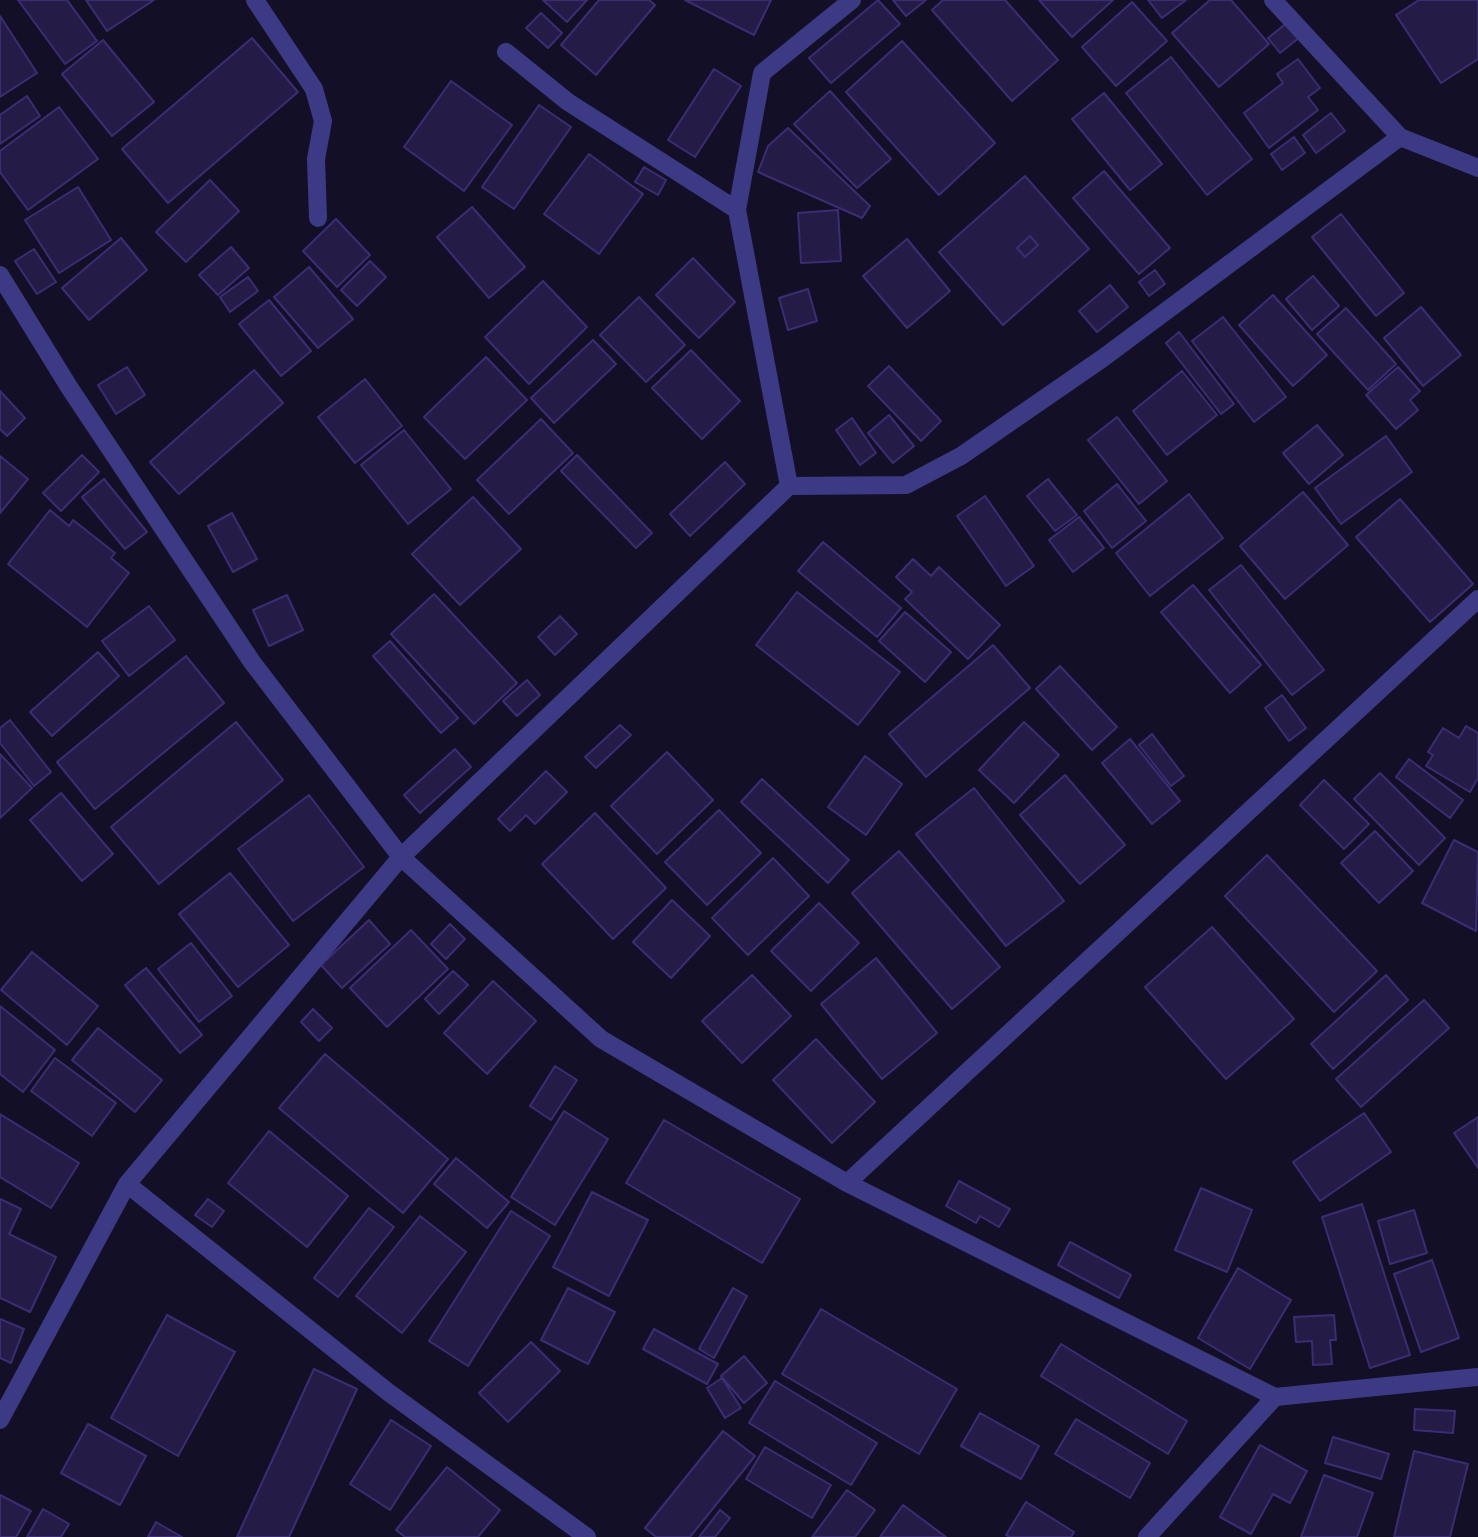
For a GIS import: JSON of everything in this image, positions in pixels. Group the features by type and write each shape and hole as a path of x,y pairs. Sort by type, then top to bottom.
{"street":[{"path":"255,0 314,89 323,121 316,159 318,218"},
{"path":"789,486 737,210 762,73 852,0"},
{"path":"1273,0 1400,137 1478,168"},
{"path":"506,52 568,102 737,210"},
{"path":"0,1420 127,1184 401,857 789,486 906,485 961,456 1103,358 1400,137"},
{"path":"0,275 69,387 252,662 401,857 601,1039 848,1183 1275,1396 1478,1377"},
{"path":"848,1183 1478,599"},
{"path":"127,1184 388,1392 587,1537"},
{"path":"1147,1537 1275,1396"}],"building":[{"path":"18,0 67,0 97,41 65,64"},
{"path":"86,0 154,0 107,31"},
{"path":"543,0 587,0 567,22"},
{"path":"599,0 649,0 655,5 596,75 561,45"},
{"path":"685,0 771,0 754,35"},
{"path":"878,0 900,24 831,83 809,58"},
{"path":"893,0 926,0 906,16"},
{"path":"943,0 1005,0 1058,60 1012,101 932,10"},
{"path":"1039,0 1113,0 1072,37"},
{"path":"1148,0 1186,0 1162,18"},
{"path":"1210,0 1231,0 1269,44 1219,87 1172,33"},
{"path":"1419,0 1478,0 1478,59 1441,83 1396,15"},
{"path":"1132,2 1167,41 1116,86 1082,47"},
{"path":"541,13 562,33 548,48 526,28"},
{"path":"0,16 37,73 0,97"},
{"path":"1288,22 1300,37 1280,53 1268,38"},
{"path":"252,38 298,92 168,203 122,149"},
{"path":"103,40 154,102 112,136 62,74"},
{"path":"902,41 995,143 939,195 846,92"},
{"path":"1171,57 1252,159 1207,195 1126,93"},
{"path":"1298,59 1320,88 1308,97 1318,110 1269,148 1244,113 1283,83 1277,74"},
{"path":"714,69 741,86 695,157 668,140"},
{"path":"451,81 512,125 464,191 404,147"},
{"path":"830,91 891,159 857,188 794,124"},
{"path":"1104,93 1162,164 1130,190 1072,119"},
{"path":"27,96 40,116 0,144 0,115"},
{"path":"539,105 571,127 514,209 482,187"},
{"path":"59,107 98,159 28,210 0,172 0,151"},
{"path":"1331,113 1345,131 1316,153 1303,135"},
{"path":"788,128 870,206 862,218 758,172 768,146"},
{"path":"1294,137 1305,153 1282,170 1271,154"},
{"path":"589,154 643,194 599,254 544,214"},
{"path":"644,167 666,180 658,195 635,182"},
{"path":"1104,171 1170,248 1139,274 1073,198"},
{"path":"1025,176 1089,249 1003,325 939,252","holes":["1030,236 1038,245 1025,257 1017,248"]},
{"path":"210,180 239,211 186,262 156,232"},
{"path":"78,187 111,240 59,273 25,220"},
{"path":"472,207 525,267 489,298 437,237"},
{"path":"838,210 841,261 801,263 798,213"},
{"path":"1341,214 1404,293 1376,316 1312,237"},
{"path":"336,219 370,255 337,287 303,251"},
{"path":"1030,236 1038,245 1025,257 1017,248"},
{"path":"121,238 147,270 89,320 62,288"},
{"path":"907,239 950,291 907,328 863,276"},
{"path":"231,247 249,268 218,295 199,275"},
{"path":"34,249 56,282 37,294 15,261"},
{"path":"693,258 735,302 699,338 656,295"},
{"path":"370,261 386,277 357,306 341,290"},
{"path":"309,267 353,319 318,348 274,297"},
{"path":"1155,270 1165,284 1149,296 1139,282"},
{"path":"1313,276 1339,306 1312,330 1286,299"},
{"path":"248,277 258,291 230,312 220,297"},
{"path":"543,281 587,327 529,384 485,337"},
{"path":"1110,285 1128,307 1097,332 1079,311"},
{"path":"808,289 817,321 788,330 779,298"},
{"path":"1273,295 1327,355 1293,386 1239,325"},
{"path":"639,297 685,345 646,382 600,335"},
{"path":"269,300 311,351 281,376 239,324"},
{"path":"1421,307 1461,355 1423,386 1384,338"},
{"path":"1346,308 1396,364 1368,390 1317,334"},
{"path":"1223,317 1286,397 1254,422 1192,341"},
{"path":"1179,332 1234,404 1221,414 1166,343"},
{"path":"593,340 616,364 554,423 531,398"},
{"path":"691,350 740,401 702,439 652,388"},
{"path":"486,357 527,400 465,459 424,417"},
{"path":"889,366 941,421 921,441 868,386"},
{"path":"127,367 145,395 116,414 98,385"},
{"path":"1398,367 1420,391 1410,400 1418,410 1396,429 1366,395"},
{"path":"254,370 283,403 179,494 150,462"},
{"path":"1182,371 1217,415 1167,455 1133,411"},
{"path":"365,379 402,426 355,463 318,417"},
{"path":"0,391 25,418 7,436 0,429"},
{"path":"889,415 914,446 893,463 868,433"},
{"path":"1117,417 1167,481 1139,504 1088,440"},
{"path":"852,418 876,453 860,465 836,430"},
{"path":"541,419 573,453 509,514 477,480"},
{"path":"1317,425 1343,455 1309,484 1283,453"},
{"path":"404,430 451,489 408,524 361,465"},
{"path":"1386,436 1412,472 1341,524 1315,488"},
{"path":"82,455 99,472 61,511 43,493"},
{"path":"577,455 652,533 636,548 561,471"},
{"path":"0,456 28,479 0,513"},
{"path":"725,462 745,484 690,536 670,514"},
{"path":"104,479 147,532 125,549 82,497"},
{"path":"1048,479 1077,515 1055,531 1027,496"},
{"path":"1117,484 1146,521 1112,548 1084,511"},
{"path":"1303,492 1348,545 1285,599 1240,546"},
{"path":"1189,494 1223,538 1150,596 1116,553"},
{"path":"985,496 1034,566 1006,586 957,516"},
{"path":"473,497 521,549 460,605 412,554"},
{"path":"1400,499 1473,584 1430,622 1356,537"},
{"path":"50,510 69,526 73,520 115,553 111,558 129,573 87,627 8,564"},
{"path":"232,513 257,559 233,572 208,526"},
{"path":"1079,517 1104,548 1073,572 1049,540"},
{"path":"823,542 901,608 877,637 798,571"},
{"path":"913,559 931,576 939,567 1000,625 968,659 905,599 912,592 896,577"},
{"path":"1241,565 1324,670 1292,695 1209,590"},
{"path":"1193,585 1261,665 1230,693 1161,612"},
{"path":"797,592 900,672 858,725 756,645"},
{"path":"434,594 517,683 474,724 391,634"},
{"path":"287,595 303,630 269,646 253,610"},
{"path":"149,606 175,640 129,676 102,641"},
{"path":"905,612 951,652 925,682 879,641"},
{"path":"560,616 577,634 555,655 538,637"},
{"path":"390,641 458,718 441,733 373,656"},
{"path":"993,645 1030,688 926,777 889,734"},
{"path":"98,652 119,676 52,736 30,712"},
{"path":"186,656 224,703 95,809 57,762"},
{"path":"1060,666 1117,727 1092,750 1036,689"},
{"path":"527,680 540,695 517,716 503,701"},
{"path":"1282,695 1306,728 1289,741 1265,708"},
{"path":"10,720 51,772 34,786 0,743 0,728"},
{"path":"236,722 283,780 159,884 111,827"},
{"path":"1024,722 1059,755 1014,803 979,770"},
{"path":"620,725 631,735 596,768 585,757"},
{"path":"1466,726 1478,733 1478,778 1470,792 1426,766 1433,755 1428,752 1443,728 1459,738"},
{"path":"1152,734 1184,776 1171,786 1139,745"},
{"path":"1130,739 1180,801 1152,824 1102,763"},
{"path":"455,749 471,767 420,813 404,795"},
{"path":"667,752 713,800 657,854 611,806"},
{"path":"0,754 32,788 0,818"},
{"path":"865,756 902,784 866,835 828,807"},
{"path":"1409,759 1463,800 1450,818 1396,777"},
{"path":"546,771 567,792 535,824 526,815 510,831 498,819"},
{"path":"1380,773 1445,838 1419,865 1354,799"},
{"path":"1065,775 1125,845 1080,884 1020,815"},
{"path":"762,779 849,860 828,883 741,802"},
{"path":"1324,780 1369,824 1344,849 1300,805"},
{"path":"974,788 1064,901 1006,946 916,834"},
{"path":"61,793 113,854 82,881 30,820"},
{"path":"309,795 364,867 293,921 238,849"},
{"path":"719,810 761,853 707,905 665,862"},
{"path":"595,813 666,888 613,939 542,864"},
{"path":"1375,831 1413,871 1379,903 1341,863"},
{"path":"1454,840 1478,852 1476,931 1422,903"},
{"path":"899,851 1000,967 952,1009 852,893"},
{"path":"1267,855 1377,971 1334,1012 1225,896"},
{"path":"773,858 809,896 748,955 712,918"},
{"path":"230,873 289,945 238,987 179,914"},
{"path":"672,900 710,936 671,978 633,942"},
{"path":"819,903 859,943 811,991 771,951"},
{"path":"369,920 390,944 342,988 321,965"},
{"path":"450,924 465,939 446,959 431,944"},
{"path":"1212,927 1294,1019 1226,1079 1145,987"},
{"path":"411,930 448,969 387,1027 350,988"},
{"path":"191,943 232,996 199,1022 158,969"},
{"path":"32,952 98,1006 67,1045 1,990"},
{"path":"876,958 937,1033 882,1079 821,1004"},
{"path":"146,968 202,1035 180,1053 125,985"},
{"path":"453,971 468,985 439,1014 425,999"},
{"path":"752,975 791,1016 742,1063 702,1021"},
{"path":"1386,975 1408,1000 1333,1069 1311,1044"},
{"path":"493,981 536,1021 487,1074 444,1033"},
{"path":"1424,1000 1449,1028 1361,1107 1336,1079"},
{"path":"0,1006 55,1050 23,1092 0,1074"},
{"path":"313,1009 332,1028 319,1041 301,1022"},
{"path":"98,1028 162,1080 135,1112 72,1060"},
{"path":"816,1039 875,1102 832,1143 773,1080"},
{"path":"325,1054 448,1159 403,1213 279,1108"},
{"path":"55,1058 116,1103 92,1136 31,1091"},
{"path":"555,1066 577,1080 551,1120 530,1106"},
{"path":"564,1111 608,1139 555,1225 511,1197"},
{"path":"1364,1113 1391,1152 1320,1201 1293,1162"},
{"path":"0,1114 79,1163 51,1208 0,1177"},
{"path":"1478,1117 1478,1168 1454,1133"},
{"path":"664,1120 800,1199 762,1263 626,1183"},
{"path":"269,1131 348,1196 307,1247 228,1183"},
{"path":"456,1158 509,1202 487,1228 434,1184"},
{"path":"959,1181 1010,1209 999,1227 980,1216 976,1223 946,1206"},
{"path":"1201,1188 1252,1210 1227,1272 1175,1250"},
{"path":"592,1192 648,1220 609,1296 553,1267"},
{"path":"0,1199 21,1209 9,1234 56,1257 30,1312 0,1298"},
{"path":"208,1199 224,1211 212,1227 195,1215"},
{"path":"1362,1204 1410,1355 1370,1368 1322,1217"},
{"path":"369,1208 394,1227 338,1297 314,1278"},
{"path":"1414,1210 1427,1253 1390,1264 1378,1221"},
{"path":"511,1211 550,1236 468,1366 429,1341"},
{"path":"420,1216 466,1252 402,1333 356,1296"},
{"path":"1070,1242 1131,1275 1119,1298 1058,1265"},
{"path":"1432,1260 1459,1338 1421,1352 1394,1274"},
{"path":"1238,1268 1291,1300 1250,1369 1198,1338"},
{"path":"568,1288 615,1312 588,1364 541,1340"},
{"path":"733,1288 747,1296 714,1358 699,1349"},
{"path":"821,1309 957,1389 919,1454 782,1374"},
{"path":"167,1315 235,1352 178,1456 111,1418"},
{"path":"1334,1315 1336,1340 1330,1340 1332,1364 1313,1365 1312,1341 1296,1342 1294,1317"},
{"path":"0,1319 24,1329 11,1363 0,1358"},
{"path":"654,1329 718,1364 707,1384 643,1349"},
{"path":"531,1342 560,1371 508,1422 479,1393"},
{"path":"1061,1344 1187,1421 1168,1454 1041,1376"},
{"path":"744,1356 767,1383 744,1403 721,1376"},
{"path":"314,1369 357,1389 289,1537 237,1537"},
{"path":"722,1378 741,1408 725,1418 707,1388"},
{"path":"775,1381 877,1443 851,1485 749,1423"},
{"path":"1415,1409 1455,1411 1453,1433 1414,1430"},
{"path":"980,1413 1039,1446 1021,1479 961,1446"},
{"path":"1076,1419 1150,1463 1130,1498 1055,1454"},
{"path":"391,1420 431,1446 390,1510 350,1484"},
{"path":"88,1424 146,1456 120,1505 61,1473"},
{"path":"723,1431 755,1456 690,1537 656,1537 645,1528"},
{"path":"1333,1437 1389,1454 1381,1479 1325,1463"},
{"path":"1260,1445 1307,1471 1290,1503 1273,1494 1251,1534 1220,1517"},
{"path":"765,1447 831,1485 812,1518 746,1479"},
{"path":"1414,1451 1468,1464 1450,1537 1394,1537"},
{"path":"447,1467 500,1510 478,1537 405,1537 396,1530"},
{"path":"1324,1475 1373,1493 1357,1537 1301,1537"},
{"path":"847,1490 875,1510 855,1537 812,1537"},
{"path":"0,1495 31,1511 16,1537 0,1537"},
{"path":"1026,1502 1074,1532 1071,1537 1006,1535"},
{"path":"903,1505 946,1537 880,1537"},
{"path":"43,1509 69,1524 61,1537 27,1537"},
{"path":"720,1510 730,1518 715,1537 699,1537"},
{"path":"156,1522 182,1537 148,1537"}]}
